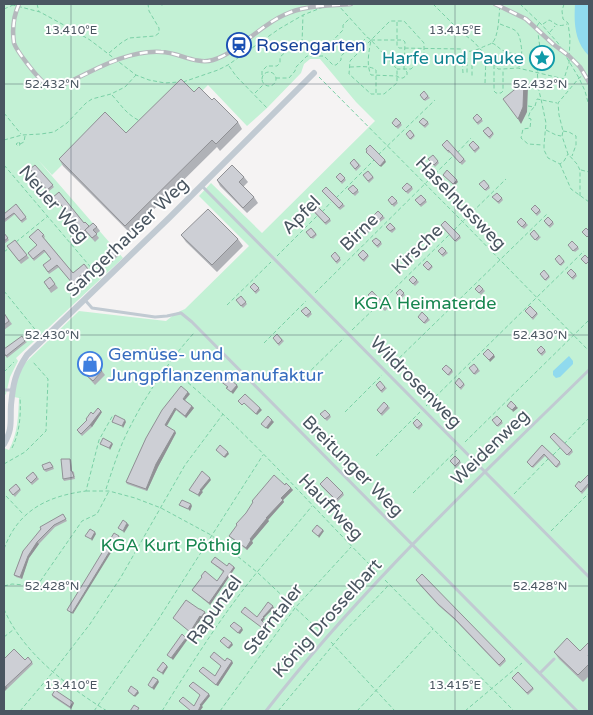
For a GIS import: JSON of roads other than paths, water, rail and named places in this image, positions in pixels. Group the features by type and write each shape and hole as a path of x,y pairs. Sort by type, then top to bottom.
{"street":[{"name":"Sangerhauser Weg","path":"4,444 12,423 11,408 18,368 27,356 104,282 314,72"}],"lane":[{"name":"Wildrosenweg","path":"201,185 589,577"},
{"name":"Breitunger Weg","path":"84,300 92,308 155,317 181,313 577,711"},
{"name":"Weidenweg","path":"411,545 589,370"},
{"path":"4,390 15,392"},
{"name":"König Drosselbart","path":"266,711 326,638 411,545"},
{"path":"540,673 554,659"}],"water":[{"path":"575,4 589,4 589,56 580,44 576,31"},
{"path":"569,356 573,364 560,377 556,378 553,375 553,371"}],"railway":[{"path":"19,4 14,23 14,43 23,58 42,80 45,83 55,85 65,84 111,62 148,52 174,54 200,61 213,60 231,52 275,20 292,12 317,6 351,4"},
{"path":"495,4 526,19 569,56 580,67 589,82"}],"place":[{"name":"Rosengarten","path":"239,45"},
{"name":"Harfe und Pauke","path":"542,58"},
{"name":"Gemüse- und Jungpflanzenmanufaktur","path":"90,364"}],"park label":[{"name":"KGA Heimaterde","path":"425,303"},
{"name":"KGA Kurt Pöthig","path":"171,545"}]}
